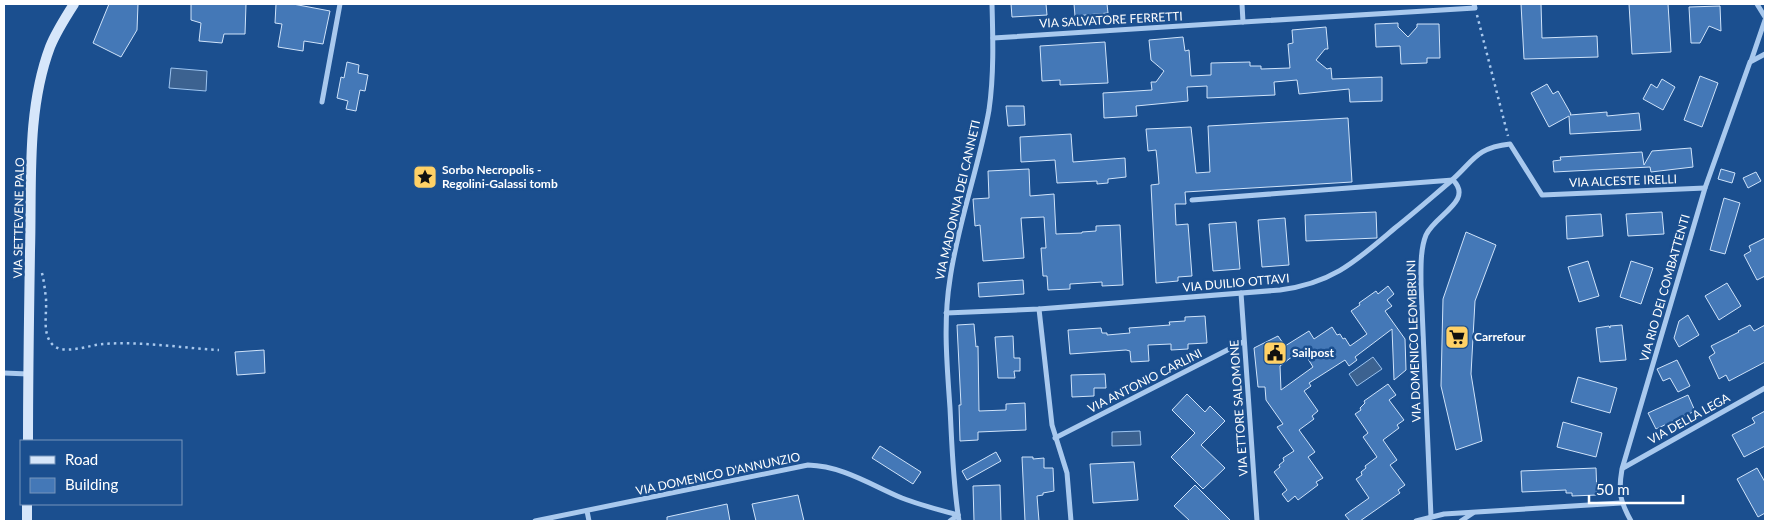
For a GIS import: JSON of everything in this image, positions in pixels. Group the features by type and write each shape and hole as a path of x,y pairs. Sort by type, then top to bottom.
{"street":[{"name":"VIA SETTEVENE PALO","path":"28,440 32,171 35,114 41,78 48,53 61,25 74,4"},
{"path":"322,102 340,4"},
{"name":"VIA MADONNA DEI CANNETI","path":"959,521 951,434 946,313 951,271 988,115 992,76 992,4"},
{"path":"1242,4 1243,22"},
{"path":"1757,4 1765,19"},
{"name":"VIA SALVATORE FERRETTI","path":"993,38 1474,6"},
{"name":"VIA RIO DEI COMBATTENTI","path":"1631,521 1622,503 1620,486 1622,468 1705,188 1765,19"},
{"path":"1750,62 1765,54"},
{"name":"VIA DUILIO OTTAVI","path":"946,313 1039,309 1241,293 1294,288 1321,280 1345,269 1453,180 1482,151 1510,144"},
{"name":"VIA ALCESTE IRELLI","path":"1510,144 1542,195 1705,188"},
{"path":"1192,200 1453,180"},
{"name":"VIA DOMENICO LEOMBRUNI","path":"1430,517 1421,268 1423,245 1427,233 1433,224 1459,198 1459,190 1453,180"},
{"name":"VIA ETTORE SALOMONE","path":"1241,293 1257,521"},
{"path":"1039,309 1055,438 1067,473 1071,521"},
{"name":"VIA ANTONIO CARLINI","path":"1055,438 1243,342"},
{"path":"4,373 28,374"},
{"name":"VIA DELLA LEGA","path":"1622,468 1765,388"},
{"name":"VIA DOMENICO D'ANNUNZIO","path":"535,521 792,468 815,466 845,472 903,498 958,515"},
{"path":"1416,521 1444,514 1622,503"},
{"path":"27,505 27,521"},
{"path":"587,510 589,521"},
{"path":"1461,521 1473,512"},
{"path":"950,521 958,515"}],"path":[{"path":"1474,6 1510,144"},
{"path":"41,270 46,298 46,333 50,342 60,350 115,344 219,350"}],"water":[{"path":"171,68 207,71 206,91 169,88"},
{"path":"1373,357 1382,369 1357,386 1349,374"},
{"path":"1140,431 1141,445 1112,446 1112,432"}],"building":[{"path":"109,4 138,4 137,30 121,57 93,43"},
{"path":"191,4 246,4 245,34 224,34 222,43 199,41 201,23 191,20"},
{"path":"276,4 293,4 330,11 323,44 304,41 303,51 278,47 282,24 275,23"},
{"path":"1011,4 1046,4 1047,15 1012,17"},
{"path":"1074,4 1107,4 1108,13 1075,16"},
{"path":"1521,4 1541,4 1542,38 1597,36 1598,57 1524,59"},
{"path":"1629,4 1668,4 1671,52 1632,54"},
{"path":"1720,6 1721,31 1709,26 1700,43 1691,43 1689,7"},
{"path":"1398,23 1398,27 1408,37 1417,27 1417,24 1439,24 1440,58 1427,58 1427,63 1401,64 1400,46 1376,47 1375,24"},
{"path":"1326,27 1328,49 1325,49 1316,60 1327,69 1331,68 1332,79 1382,77 1382,101 1350,102 1349,89 1299,94 1297,80 1274,82 1275,95 1207,98 1207,86 1187,87 1188,101 1136,106 1137,116 1104,118 1103,93 1152,90 1151,82 1156,82 1164,71 1151,60 1149,40 1183,37 1185,51 1189,50 1191,76 1211,75 1211,63 1250,62 1250,66 1261,66 1261,69 1290,68 1288,44 1293,43 1292,30"},
{"path":"1105,42 1108,83 1060,85 1060,80 1042,81 1040,46"},
{"path":"347,62 359,65 358,73 368,75 365,91 360,90 356,111 346,109 348,101 337,98 341,77 344,78"},
{"path":"1700,76 1718,83 1702,127 1684,120"},
{"path":"1662,79 1675,87 1663,110 1643,99 1651,84 1657,88"},
{"path":"1547,84 1553,94 1558,91 1570,115 1607,112 1607,116 1639,113 1641,130 1570,134 1569,116 1549,127 1531,93"},
{"path":"1006,106 1024,106 1025,125 1008,126"},
{"path":"1348,118 1352,182 1185,192 1186,204 1175,204 1176,225 1188,224 1192,276 1178,277 1178,281 1156,283 1151,185 1159,184 1156,150 1148,151 1146,129 1191,127 1196,173 1210,172 1208,126"},
{"path":"1071,134 1073,162 1125,158 1126,177 1108,179 1108,183 1097,184 1097,181 1057,183 1055,160 1021,162 1020,137"},
{"path":"1691,148 1693,167 1651,172 1650,167 1554,172 1553,161 1561,160 1560,157 1642,152 1644,165 1652,151"},
{"path":"1029,169 1030,196 1054,194 1056,234 1082,233 1096,231 1096,226 1120,225 1123,285 1102,286 1102,282 1070,284 1070,289 1048,290 1047,276 1043,276 1041,248 1046,248 1044,217 1021,218 1024,258 983,261 980,225 975,226 973,199 989,198 988,171"},
{"path":"1721,169 1735,173 1732,183 1718,179"},
{"path":"1756,172 1761,181 1748,188 1743,178"},
{"path":"1724,198 1740,203 1725,254 1710,250"},
{"path":"1376,212 1377,238 1306,241 1305,215"},
{"path":"1662,212 1664,234 1628,236 1626,214"},
{"path":"1601,214 1603,236 1567,239 1566,216"},
{"path":"1285,218 1289,265 1262,267 1258,220"},
{"path":"1236,222 1240,269 1213,271 1209,224"},
{"name":"Carrefour","path":"1466,232 1496,245 1475,301 1471,374 1482,441 1456,450 1441,386 1443,299"},
{"path":"1765,238 1765,276 1757,280 1744,255 1751,251 1749,246"},
{"path":"1588,261 1599,296 1579,302 1568,267"},
{"path":"1631,261 1653,268 1641,304 1620,297"},
{"path":"1023,280 1024,294 979,297 978,283"},
{"path":"1727,283 1741,306 1719,320 1705,296"},
{"path":"1388,286 1394,294 1387,300 1392,306 1385,311 1405,339 1406,370 1394,380 1392,329 1355,357 1357,360 1349,366 1345,360 1309,383 1311,386 1304,391 1318,411 1312,416 1314,419 1299,430 1315,452 1308,457 1323,478 1316,482 1318,485 1298,500 1295,496 1288,502 1282,494 1287,490 1274,472 1284,461 1283,458 1294,451 1277,427 1283,424 1266,400 1265,387 1258,387 1254,348 1278,336 1285,346 1309,331 1314,339 1332,327 1337,335 1340,334 1343,339 1345,338 1350,346 1367,334 1351,311 1376,291 1378,294","holes":["1302,349 1313,367 1281,390 1280,366"]},
{"path":"1688,315 1699,335 1679,347 1674,338 1679,321"},
{"path":"1205,316 1207,343 1188,344 1188,349 1171,350 1171,344 1148,345 1149,361 1131,362 1130,351 1126,350 1070,354 1068,330 1101,328 1102,333 1107,333 1107,335 1130,333 1129,328 1170,325 1169,322 1185,321 1185,317"},
{"path":"974,324 976,347 978,346 979,411 1006,410 1006,404 1025,403 1026,430 978,432 978,440 960,441 959,405 961,405 957,325"},
{"path":"1622,325 1626,360 1600,362 1596,328 1609,326 1610,328 1610,326"},
{"path":"1750,325 1754,331 1765,325 1765,362 1729,381 1726,375 1719,379 1709,357 1715,353 1711,346"},
{"path":"1013,336 1014,358 1020,358 1020,371 1014,371 1015,378 998,378 995,337"},
{"path":"264,350 265,373 237,375 235,352"},
{"path":"1677,360 1690,386 1678,392 1670,378 1663,381 1657,369"},
{"path":"1105,374 1106,388 1094,388 1094,396 1072,397 1071,375"},
{"path":"1578,377 1617,388 1610,413 1571,402"},
{"path":"1388,384 1396,395 1389,400 1404,420 1397,425 1399,428 1383,440 1397,460 1390,465 1405,485 1398,490 1400,493 1360,521 1350,521 1345,515 1369,498 1356,479 1362,475 1361,472 1366,468 1365,466 1377,457 1363,437 1368,433 1355,414 1361,410 1360,408 1365,403 1364,401"},
{"path":"1187,394 1205,412 1210,406 1225,421 1201,445 1225,468 1203,489 1171,457 1195,433 1172,410"},
{"path":"1688,395 1695,411 1656,429 1648,413"},
{"path":"1765,411 1765,446 1744,457 1732,435 1755,423 1752,418"},
{"path":"1563,422 1602,433 1596,457 1557,447"},
{"path":"880,446 921,472 913,484 872,458"},
{"path":"996,452 1001,461 967,480 962,471"},
{"path":"1022,457 1044,458 1044,468 1053,468 1054,491 1037,496 1039,521 1025,521"},
{"path":"1134,462 1138,500 1093,503 1090,464"},
{"path":"1596,468 1597,495 1572,496 1572,493 1566,493 1566,490 1522,492 1521,471"},
{"path":"1757,468 1765,482 1765,513 1758,517 1737,479"},
{"path":"1000,485 1001,521 974,521 973,486"},
{"path":"1195,485 1231,521 1190,521 1174,506"},
{"path":"798,495 804,521 756,521 752,504"},
{"path":"727,504 730,521 667,521 667,517"}],"place":[{"name":"Sorbo Necropolis - Regolini-Galassi tomb","path":"425,177"},
{"name":"Carrefour","path":"1457,337"},
{"name":"Sailpost","path":"1275,353"}]}
